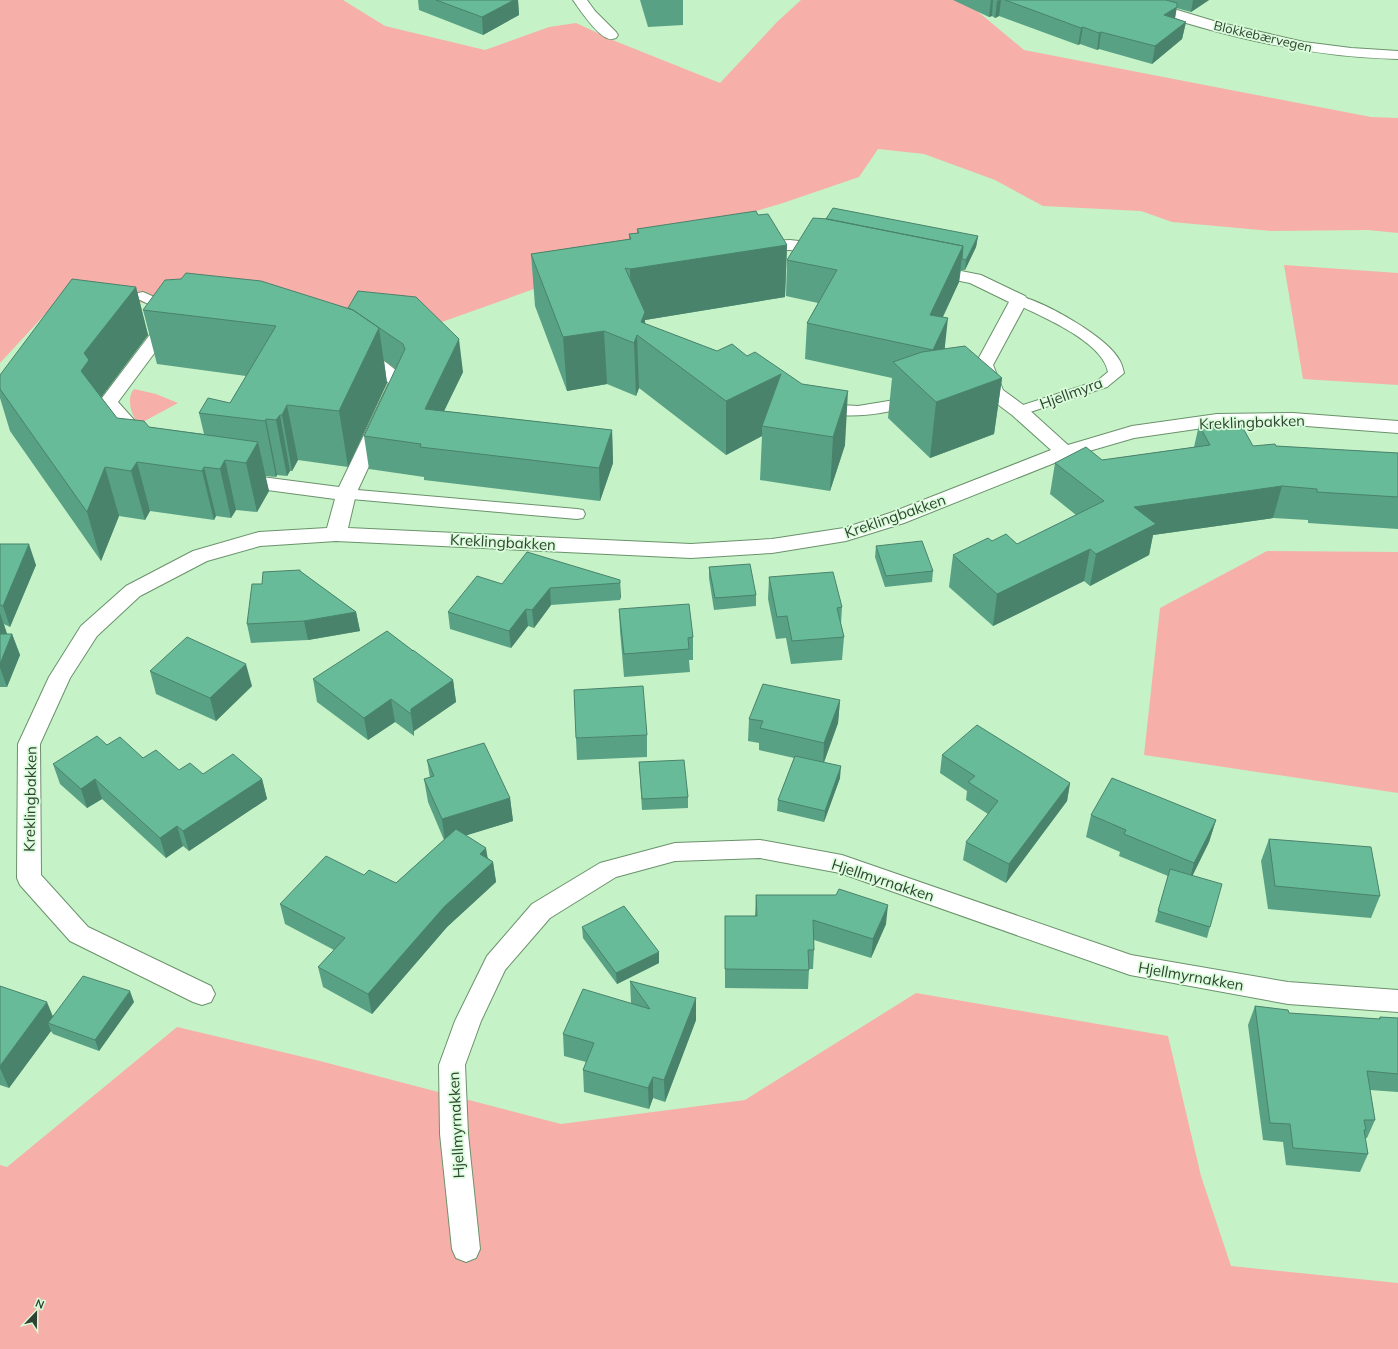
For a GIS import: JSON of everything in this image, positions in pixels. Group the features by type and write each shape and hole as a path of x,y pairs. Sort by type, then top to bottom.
{"street":[{"path":"580,0 590,14 611,35"},
{"name":"Blokkebærvegen","path":"1130,0 1164,11 1271,40 1322,50 1377,55 1398,55"},
{"path":"740,249 790,245 841,251"},
{"name":"Hjellmyra","path":"915,267 975,279 1019,300 984,365 988,393 1019,411 1065,452"},
{"path":"154,453 108,402 164,328 184,322"},
{"path":"336,534 346,494 399,382 368,359 345,352"},
{"name":"Kreklingbakken","path":"202,994 79,934 29,878 28,813 29,744 60,678 89,631 133,591 200,556 259,539 336,534 691,551 772,546 846,534 898,518 1065,452 1132,432 1217,420 1293,419 1398,427"},
{"path":"223,478 346,494"},
{"name":"Hjellmyrnakken","path":"466,1249 454,1134 452,1065 468,1021 496,963 541,911 609,870 675,852 760,849 842,864 1130,965 1288,993 1398,1001"}],"lane":[{"path":"143,296 171,308 184,322"},
{"name":"Hjellmyra","path":"1019,300 1076,328 1106,352 1114,363 1116,373 1102,384 1019,411"},
{"path":"808,406 832,411 870,409 930,399"},
{"path":"346,494 577,514"}],"shaded area":[{"path":"0,0 343,0 385,26 485,50 549,27 576,23 615,41 720,83 777,22 801,0 964,0 1024,50 1371,117 1398,118 1398,233 1368,230 1271,231 1172,222 1141,211 1043,206 995,180 924,154 878,149 859,177 783,203 733,218 425,328 364,321 62,296 0,363"},
{"path":"1284,265 1398,273 1398,385 1303,379"},
{"path":"134,389 156,394 178,403 139,424 136,421 130,407 130,397"},
{"path":"1267,551 1398,552 1398,793 1144,755 1160,608"},
{"path":"916,993 1168,1036 1201,1176 1231,1266 1398,1283 1398,1349 0,1349 0,1165 7,1167 177,1027 320,1061 561,1124 745,1100"}],"building":[{"path":"436,0 514,0 482,17"},
{"path":"1005,0 1166,0 1177,3 1177,7 1164,15 1186,22 1155,46 1101,32 1099,33 1083,27 1081,28"},
{"path":"833,208 978,236 966,260 962,259 963,246 826,219"},
{"path":"756,211 758,215 768,214 787,245 630,269 625,268 645,312 641,322 717,351 732,344 747,356 755,352 802,384 848,391 833,437 762,426 781,374 726,401 637,335 634,343 604,331 563,337 531,254 631,239 629,234 639,233 637,229"},
{"path":"813,218 828,219 963,246 930,315 948,318 933,350 807,323 837,270 787,260"},
{"path":"186,273 261,281 353,310 379,328 339,411 287,405 282,415 280,415 276,420 266,419 265,421 199,413 208,398 230,403 276,326 143,310 165,280 181,279"},
{"path":"72,279 136,287 84,353 89,360 81,371 117,418 144,421 149,427 258,442 246,463 225,460 220,469 204,467 202,471 137,462 131,471 105,467 87,512 0,389 0,375"},
{"path":"358,291 416,297 459,339 425,409 612,430 599,468 420,447 421,444 364,436 405,349 403,344 348,308"},
{"path":"965,346 1002,378 936,402 893,362 922,352"},
{"path":"1239,421 1253,446 1275,444 1276,446 1398,453 1398,497 1317,492 1317,489 1282,486 1134,507 1156,524 1096,554 1090,549 997,594 953,555 988,538 992,541 1006,534 1017,544 1104,501 1055,463 1086,447 1102,460 1210,445 1199,425"},
{"path":"922,541 933,571 886,576 876,546"},
{"path":"0,544 29,544 3,606 0,605"},
{"path":"527,552 620,580 620,583 550,588 532,610 526,609 509,631 448,612 477,576 502,584"},
{"path":"750,564 756,595 715,598 709,567"},
{"path":"300,570 356,612 304,621 247,624 252,584 262,584 263,572"},
{"path":"833,572 842,607 837,608 844,637 792,641 787,616 777,617 769,577"},
{"path":"689,604 693,637 688,638 689,649 624,654 619,609"},
{"path":"387,631 453,680 411,709 411,714 391,699 364,718 313,679"},
{"path":"0,634 12,634 0,664"},
{"path":"187,637 246,664 210,698 150,671"},
{"path":"763,684 840,700 824,743 760,728 763,721 749,719"},
{"path":"643,686 647,735 576,738 574,690"},
{"path":"977,725 1070,783 1009,864 966,842 998,801 968,782 975,776 942,755"},
{"path":"97,736 107,745 120,737 143,758 156,750 179,770 190,763 203,774 233,754 262,779 183,831 177,826 160,838 95,779 81,789 53,764"},
{"path":"484,743 510,798 442,819 424,779 434,776 427,760"},
{"path":"795,756 841,766 825,811 778,800"},
{"path":"684,760 688,797 642,799 639,762"},
{"path":"1112,778 1216,820 1194,863 1124,834 1126,830 1091,815"},
{"path":"456,829 486,848 480,854 493,862 444,907 368,994 318,967 345,938 280,904 326,856 364,875 369,870 396,883"},
{"path":"1269,839 1371,847 1380,896 1275,886"},
{"path":"1170,869 1222,884 1210,927 1158,911"},
{"path":"839,889 888,905 873,939 813,920 814,950 808,950 809,970 725,969 725,916 757,916 756,895 836,895"},
{"path":"624,906 659,952 616,973 582,927"},
{"path":"83,976 130,991 95,1040 48,1023"},
{"path":"630,981 696,998 664,1080 653,1077 648,1088 583,1070 594,1043 563,1034 583,989 650,1009"},
{"path":"0,986 47,1002 0,1066"},
{"path":"1255,1006 1288,1010 1289,1013 1380,1019 1380,1017 1398,1018 1398,1074 1367,1071 1375,1120 1364,1120 1368,1154 1293,1148 1290,1124 1270,1123"}]}
